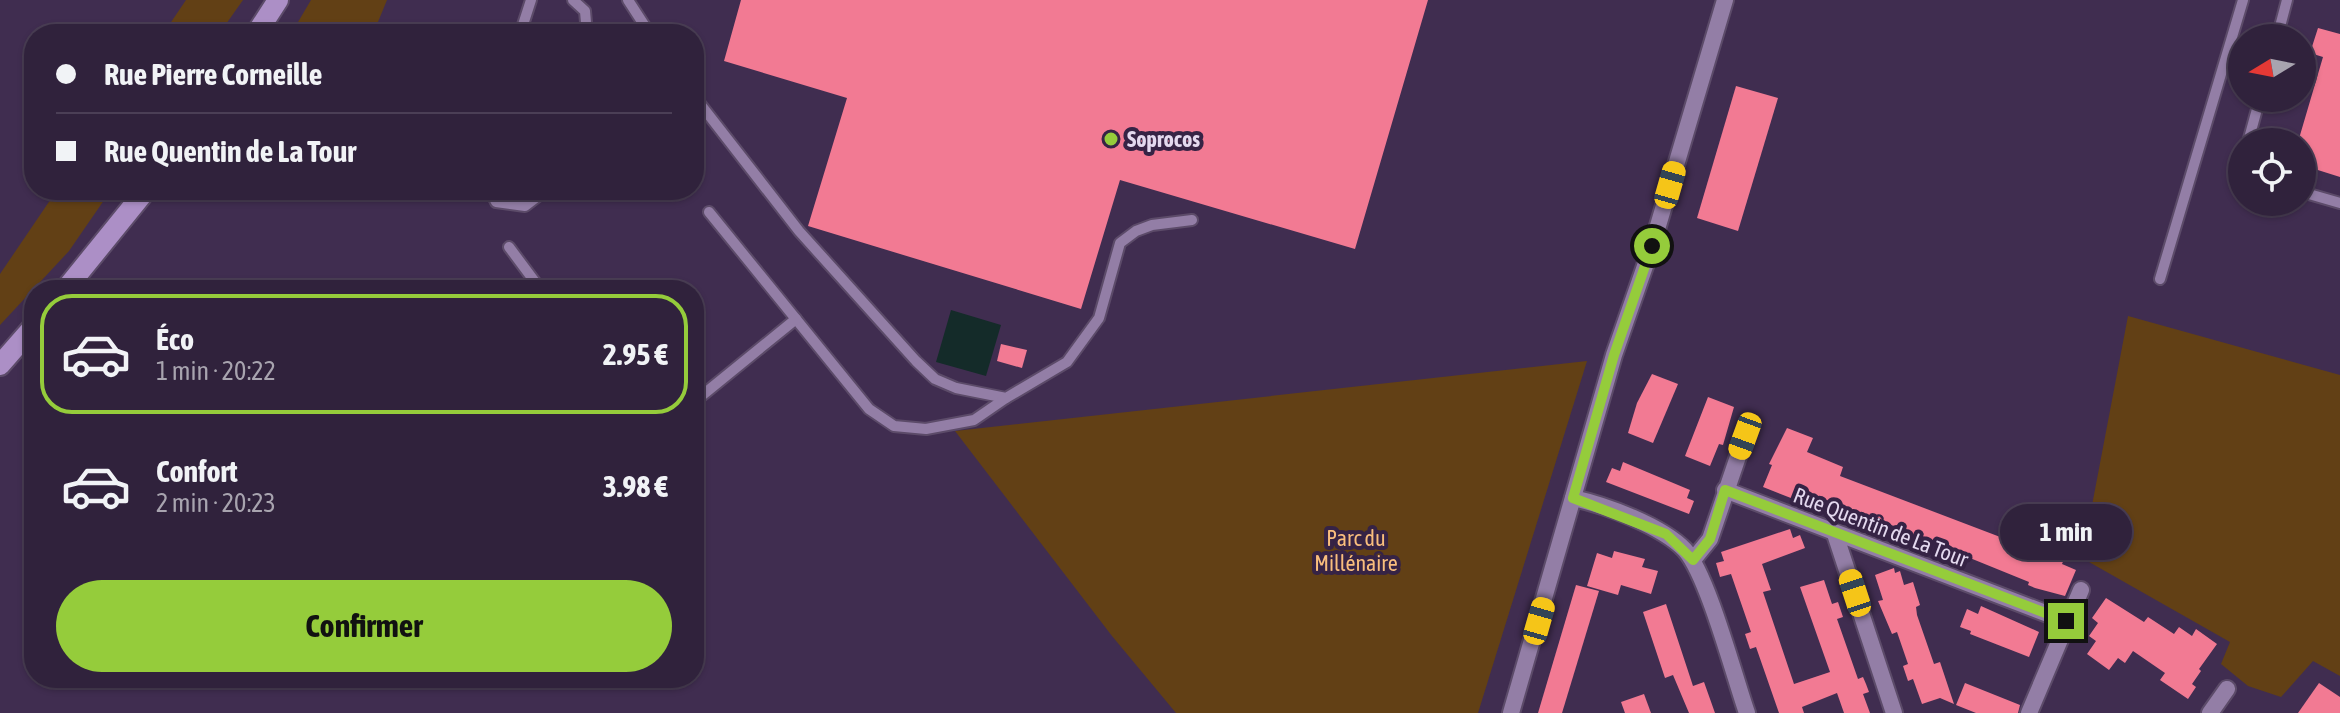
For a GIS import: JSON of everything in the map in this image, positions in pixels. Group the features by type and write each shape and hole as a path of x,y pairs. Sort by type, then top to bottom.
{"main road":[{"path":"262,24 278,0"},
{"path":"73,280 138,200"},
{"path":"2,364 24,338"}],"street":[{"path":"1511,713 1573,498 1725,0"},
{"path":"1693,560 1710,539 1745,436"},
{"name":"Rue Quentin de La Tour","path":"1725,490 2066,621"},
{"path":"1573,498 1666,534 1693,560 1747,713"},
{"path":"1835,534 1894,713"},
{"path":"2029,713 2081,590"},
{"path":"2210,713 2227,689"}],"lane":[{"path":"523,24 531,0"},
{"path":"573,0 585,11 586,24"},
{"path":"628,0 644,24"},
{"path":"2160,279 2243,0"},
{"path":"2281,24 2287,0"},
{"path":"704,109 799,231 935,379 956,388 1006,398"},
{"path":"2316,196 2340,203"},
{"path":"495,200 525,206 533,200"},
{"path":"709,212 869,409 894,426 926,429 974,420 1067,362 1099,318 1120,243 1136,231 1152,225 1192,220"},
{"path":"509,247 534,280"},
{"path":"704,394 796,319"}],"green space":[{"path":"186,0 243,0 226,24 170,24"},
{"path":"311,0 387,0 377,24 297,24"},
{"path":"50,200 104,200 69,251 42,280 24,280 24,299 0,325 0,274"},
{"path":"2128,316 2340,375 2340,676 2313,661 2281,697 2248,686 2221,664 2230,642 2082,558"},
{"name":"Parc du Millénaire","path":"1587,361 1478,713 1176,713 1112,636 955,431"}],"shaded area":[{"path":"951,310 1001,325 986,376 936,362"}],"building":[{"name":"Soprocos","path":"741,0 1428,0 1355,249 1120,180 1081,309 808,226 847,98 724,61"},
{"path":"2318,28 2340,34 2340,177 2316,169 2316,128 2302,128 2307,112 2316,112 2316,81 2323,57 2316,55"},
{"path":"1736,86 1778,98 1738,231 1697,218"},
{"path":"1001,344 1027,350 1022,368 997,361"},
{"path":"1652,374 1678,384 1653,443 1628,433 1637,403"},
{"path":"1708,397 1734,407 1723,445 1719,444 1710,466 1685,456"},
{"path":"1787,428 1813,438 1807,452 1843,467 1840,476 2016,543 2015,546 2047,558 2056,535 2071,542 2062,564 2076,570 2065,596 2035,588 2028,585 2029,582 1965,556 1967,553 1917,534 1909,534 1878,518 1877,521 1852,511 1851,514 1800,489 1796,500 1763,487 1772,465 1769,464"},
{"path":"1623,462 1690,490 1687,498 1694,501 1689,514 1606,482 1612,468 1620,471"},
{"path":"1790,529 1793,538 1800,535 1805,548 1762,564 1771,590 1763,592 1794,684 1830,672 1800,587 1824,580 1832,604 1838,602 1843,617 1837,619 1858,679 1863,677 1869,692 1863,694 1870,713 1844,713 1837,693 1802,707 1804,713 1779,713 1756,647 1750,649 1745,634 1751,632 1731,574 1720,577 1716,563 1724,561 1721,552"},
{"path":"1614,551 1645,559 1642,567 1658,571 1651,594 1621,585 1618,595 1587,586 1597,553 1612,558"},
{"path":"1894,568 1895,573 1900,571 1904,585 1913,582 1920,605 1916,607 1917,615 1934,664 1940,662 1954,704 1940,698 1922,704 1913,679 1908,681 1903,666 1908,664 1897,632 1892,634 1878,601 1883,600 1875,575"},
{"path":"1576,585 1599,591 1562,713 1538,713"},
{"path":"2106,598 2144,622 2148,617 2174,634 2179,627 2192,636 2196,629 2217,644 2199,669 2201,671 2192,684 2196,687 2188,699 2160,680 2165,673 2133,651 2125,663 2118,658 2109,670 2087,654 2096,641 2089,636 2098,623 2092,618"},
{"path":"1666,604 1693,686 1704,682 1715,713 1689,713 1673,675 1665,678 1643,612"},
{"path":"1981,606 2039,632 2029,657 1970,634 1971,631 1960,627 1967,609 1978,614"},
{"path":"1965,683 2020,705 2018,713 1976,713 1956,705"},
{"path":"2319,683 2340,697 2340,713 2298,713"},
{"path":"1644,694 1651,713 1625,713 1621,702"}],"place":[{"name":"Soprocos","path":"1111,139"}],"route":[{"path":"1652,246 1614,355 1573,498 1666,534 1693,560 1710,539 1725,490 2066,621"}]}
